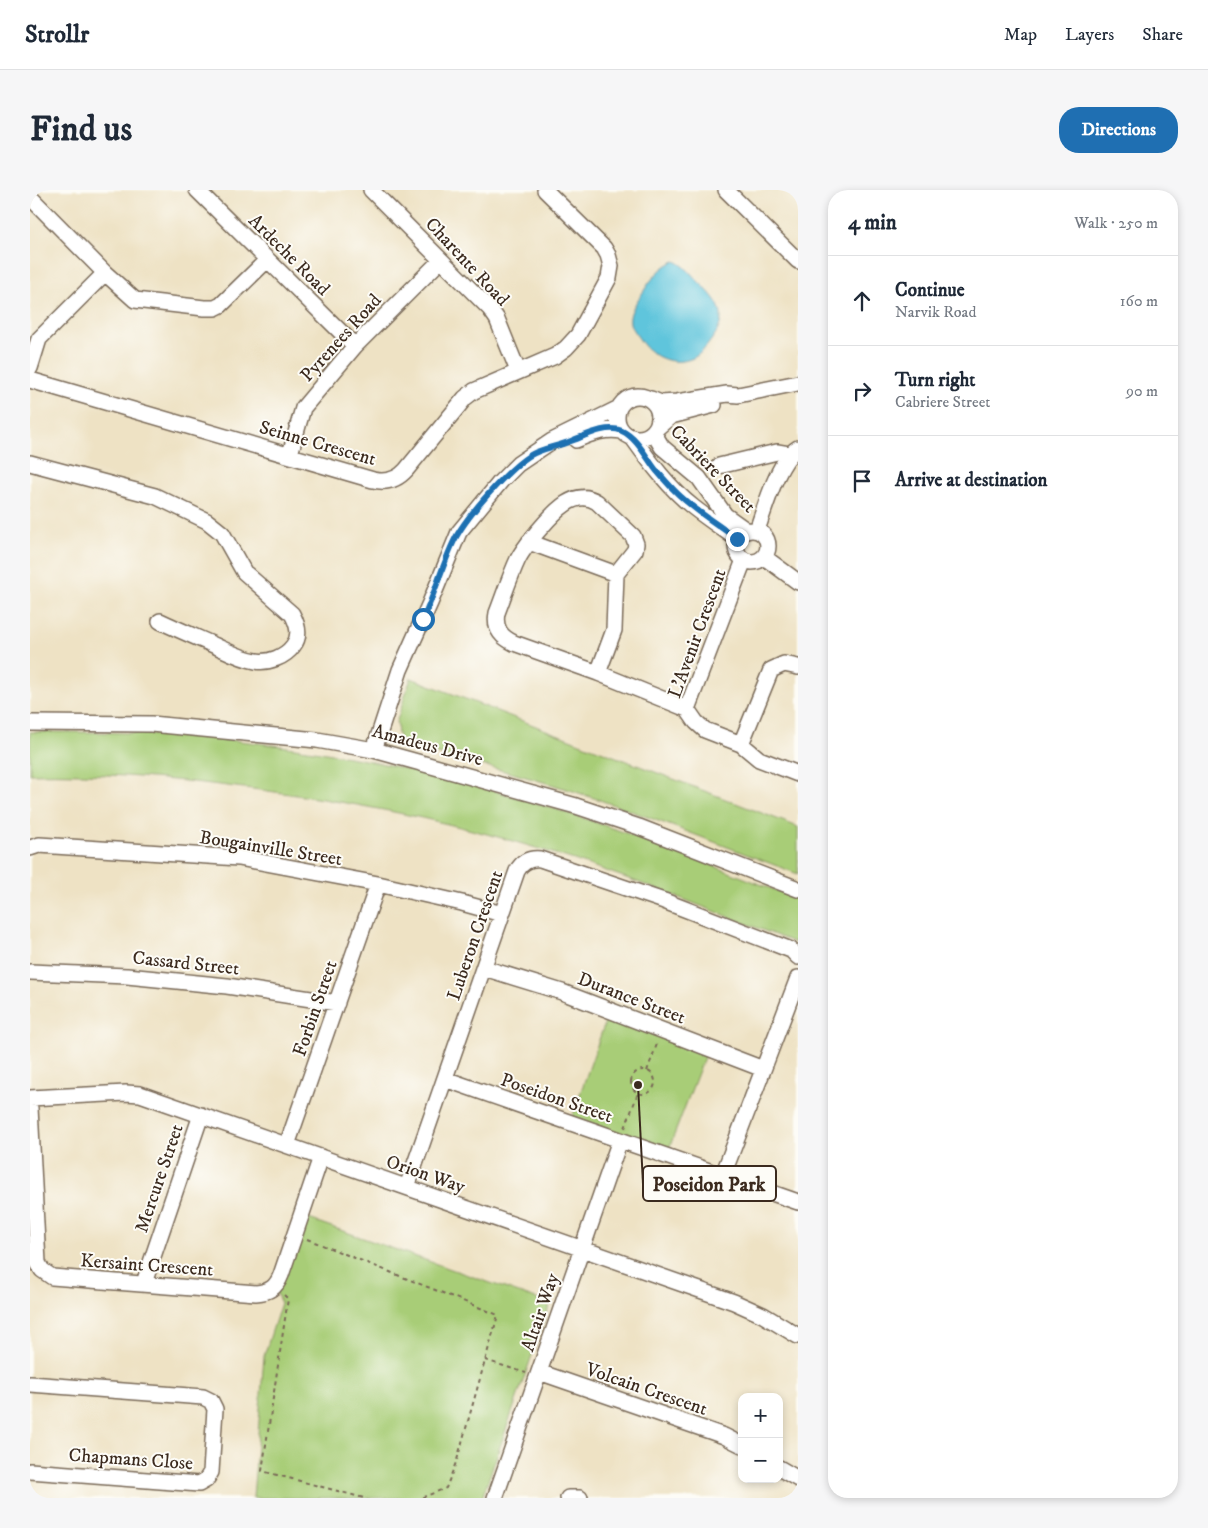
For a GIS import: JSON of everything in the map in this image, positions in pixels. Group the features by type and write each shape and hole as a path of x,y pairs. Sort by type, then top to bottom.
{"street":[{"name":"Ardeche Road","path":"197,190 355,346"},
{"name":"Charente Road","path":"371,190 490,309 497,319 518,371"},
{"name":"Seinne Crescent","path":"30,380 378,481 394,479 406,470 469,395 483,386 555,356 570,344 578,335 611,272 606,251 545,190"},
{"path":"726,190 798,261"},
{"path":"30,197 105,273 137,301 212,308 221,305 267,260"},
{"name":"Pyrenees Road","path":"290,454 303,408 355,346 441,260"},
{"path":"30,368 39,339 105,273"},
{"path":"374,750 400,670 459,532 501,481 518,464 552,441 619,408 625,400 634,396 641,396 661,403 727,394 738,395 798,383"},
{"path":"541,450 555,448 594,432 608,429 644,438 670,416 729,401 738,395"},
{"path":"651,400 656,404 660,414 655,430"},
{"path":"619,408 618,422 627,434"},
{"name":"Cabriere Street","path":"655,430 662,446 679,463 699,478 725,515 747,533"},
{"name":"Cabriere Street","path":"627,434 658,472 692,507 747,533"},
{"path":"719,466 777,452 794,451"},
{"path":"747,533 762,532 768,541 768,551 764,558 754,562 744,560 736,552 735,547 747,533 780,469 794,451"},
{"path":"30,463 155,496 207,521 222,533 244,572 292,614 297,623 298,632 296,641 291,649 282,656 273,660 257,661 232,654 160,621"},
{"path":"665,479 679,463"},
{"path":"598,673 614,630 616,574 635,550 636,544 634,538 597,502 590,498 577,499 559,509 529,542 518,559 497,613 498,629 503,636 514,643 598,673 687,709"},
{"path":"529,542 616,574"},
{"path":"764,558 798,582"},
{"name":"L'Avenir Crescent","path":"744,560 687,709 700,727 741,744 759,759 798,774"},
{"path":"741,744 772,670 784,664 798,667"},
{"name":"Amadeus Drive","path":"30,723 161,725 317,740 374,750 576,806 639,827 798,889"},
{"name":"Bougainville Street","path":"30,848 39,845 239,858 378,884 462,902 502,914"},
{"name":"Luberon Crescent","path":"407,1187 519,868 529,860 540,859 664,901 791,950 798,957"},
{"name":"Forbin Street","path":"287,1145 378,884"},
{"name":"Durance Street","path":"484,968 562,992 763,1069"},
{"name":"Cassard Street","path":"30,972 127,976 227,986 337,1003"},
{"path":"723,1175 798,978"},
{"name":"Poseidon Street","path":"445,1079 798,1202"},
{"name":"Orion Way","path":"30,1098 135,1093 734,1302 763,1315 798,1336"},
{"name":"Kersaint Crescent","path":"30,1108 38,1263 42,1270 52,1277 256,1292 268,1291 274,1287"},
{"name":"Mercure Street","path":"144,1283 201,1115"},
{"name":"Altair Way","path":"494,1498 620,1140"},
{"path":"274,1287 281,1275 321,1157"},
{"name":"Volcain Crescent","path":"538,1374 724,1436 738,1443"},
{"name":"Chapmans Close","path":"30,1384 203,1397 210,1401 215,1410 210,1472 206,1480 199,1484 30,1472"},
{"path":"783,1470 798,1479"},
{"path":"568,1498 580,1498"}],"path":[{"path":"647,1071 662,1030"},
{"path":"638,1071 647,1071 653,1077 654,1086 648,1093 638,1093 632,1086 632,1078 638,1071"},
{"path":"620,1140 638,1093"},
{"path":"295,1234 498,1315 457,1460 446,1488 421,1498"},
{"path":"274,1287 288,1300 262,1471 364,1498"},
{"path":"485,1360 538,1374"}],"green space":[{"path":"411,678 798,827 798,874 573,791 491,767 408,747 399,738 398,725 396,723"},
{"path":"30,732 142,733 252,742 339,755 425,773 510,795 675,851 798,899 798,944 644,884 566,857 423,818 326,800 204,783 105,775 30,774"},
{"path":"608,1014 706,1052 668,1151 572,1117"},
{"path":"306,1218 550,1304 482,1498 253,1498 264,1356 281,1303 276,1293"}],"water":[{"path":"675,261 685,267 711,295 716,301 721,315 718,330 704,350 686,361 671,361 657,356 650,351 633,330 630,319 634,305 651,281 662,269"}],"place":[{"name":"Poseidon Park","path":"638,1085"}],"route":[{"path":"423,619 459,532 501,481 529,456 541,450 555,448 594,432 608,429 622,431 632,437 675,491 692,507 737,539"}]}
